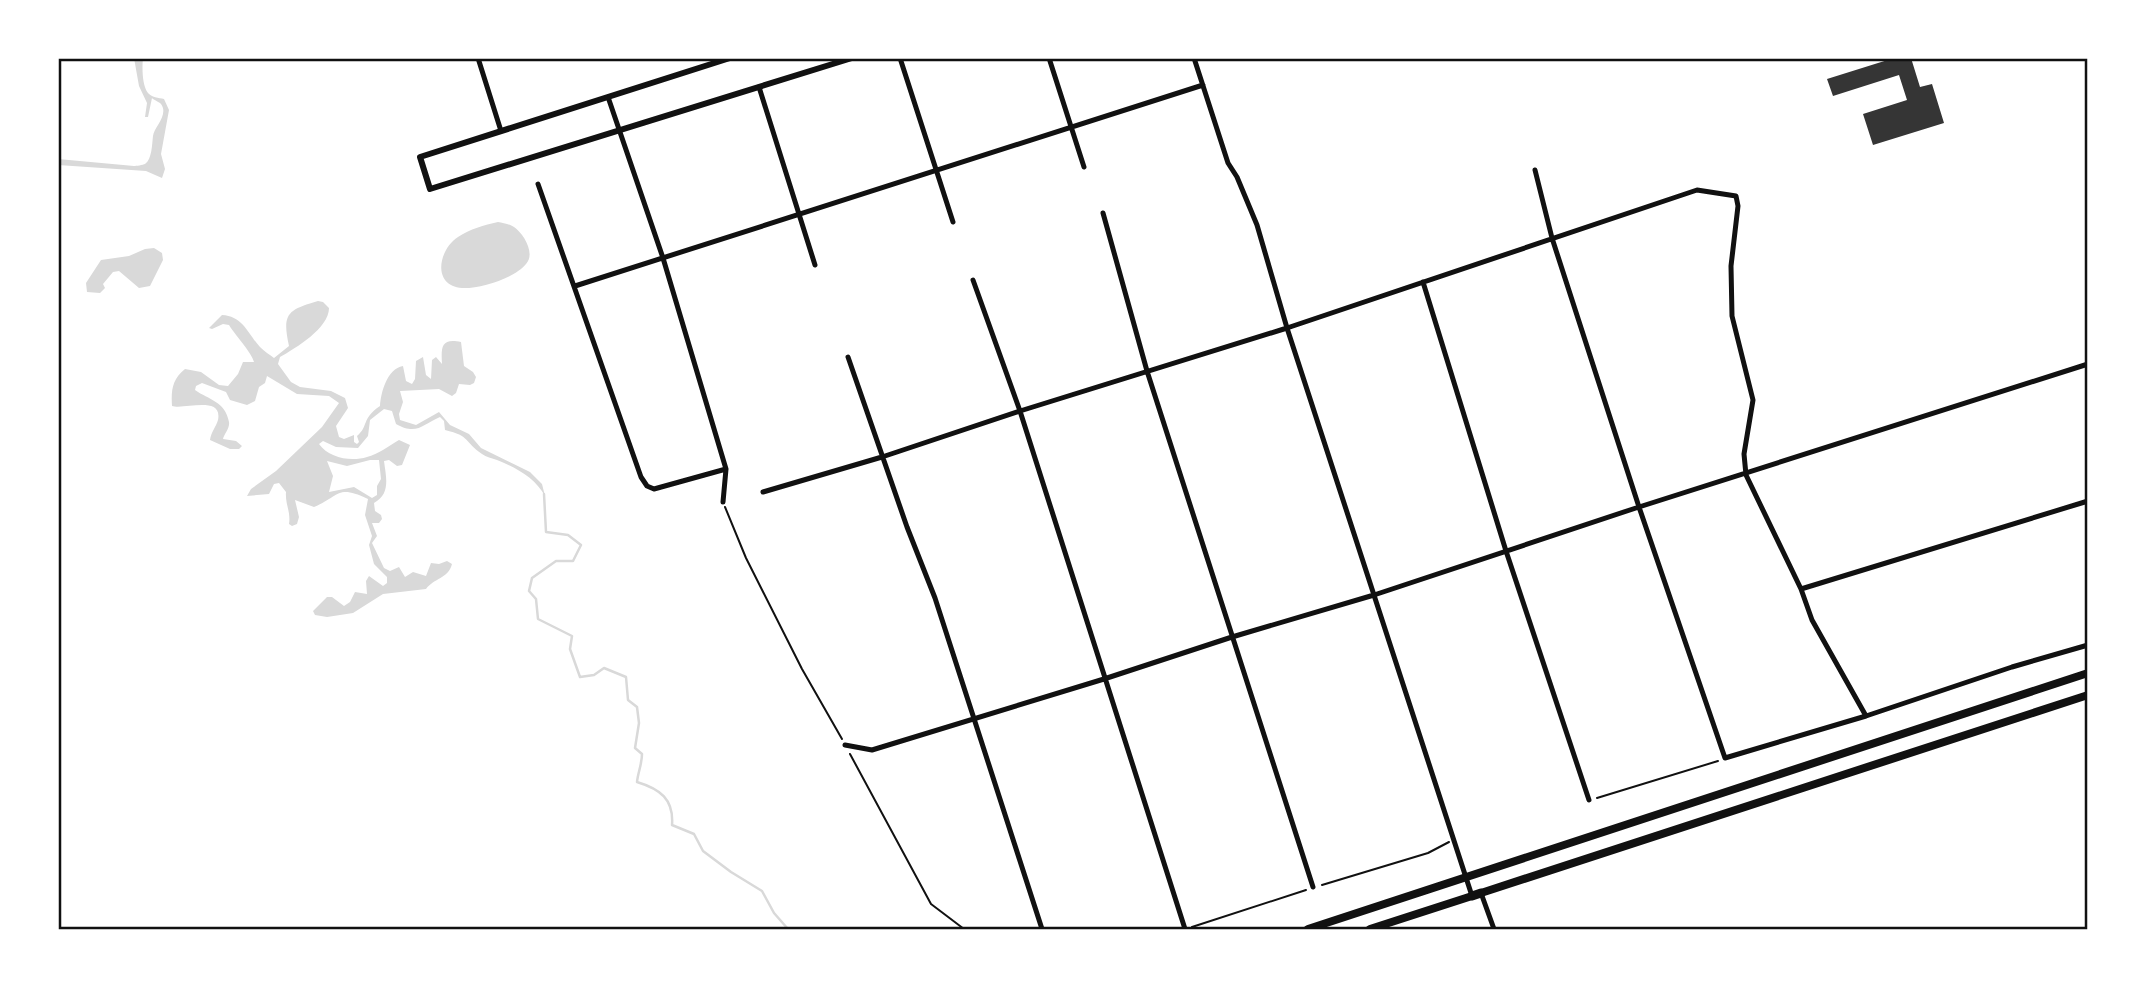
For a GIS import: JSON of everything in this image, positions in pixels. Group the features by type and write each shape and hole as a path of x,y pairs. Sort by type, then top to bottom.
{"main road":[{"path":"1307,929 1464,874 2088,673"},
{"path":"1370,929 2088,695"}],"street":[{"path":"478,58 501,131"},
{"path":"730,58 420,157 430,189 852,58"},
{"path":"900,58 953,222"},
{"path":"1049,58 1084,167"},
{"path":"1194,58 1228,163 1237,177 1256,225 1455,848 1464,874 1494,929"},
{"path":"575,286 1203,85"},
{"path":"759,87 815,265"},
{"path":"608,97 663,258 726,469 723,502"},
{"path":"1535,170 1552,238 1639,507 1725,758 2088,645"},
{"path":"538,184 640,477 647,486 654,489 726,469"},
{"path":"763,492 882,457 1287,328 1697,190 1736,196 1738,206 1731,266 1732,316 1753,400 1744,454 1746,475 1801,589 1812,620 1866,716"},
{"path":"1103,213 1147,371 1313,887"},
{"path":"974,280 1020,411 1185,929"},
{"path":"1423,282 1506,551 1589,800"},
{"path":"848,357 935,598 1042,929"},
{"path":"845,745 872,751 1374,595 1639,507 2088,364"},
{"path":"1801,589 2088,501"}],"path":[{"path":"723,502 752,571 802,669 931,904 964,929"},
{"path":"1589,800 1711,764"}],"shaded area":[{"path":"134,58 143,58 144,81 148,93 164,99 169,110 161,154 165,169 162,178 146,171 58,165 58,159 134,166 147,162 163,108 161,103 152,98 148,117 145,117 147,103 139,86"},
{"path":"498,222 512,226 524,238 530,254 526,264 514,274 497,282 478,287 452,286 446,281 441,267 451,243 467,232"},
{"path":"154,248 162,253 163,260 150,286 139,288 119,271 113,272 103,284 105,288 100,293 87,292 86,283 101,260 129,256"},
{"path":"318,301 329,308 324,323 310,337 280,357 278,364 291,382 300,387 331,391 345,398 348,408 336,426 339,437 344,439 354,435 354,442 359,442 357,436 370,415 380,406 383,388 397,368 403,366 406,381 412,384 416,361 423,357 426,375 431,379 432,360 436,357 442,364 444,345 449,341 461,342 464,366 476,377 474,383 459,384 452,396 439,389 400,391 403,402 400,420 416,425 439,412 450,425 469,434 481,448 530,472 542,484 545,496 525,474 484,455 463,437 445,430 444,421 440,417 420,428 409,429 396,424 392,411 384,409 370,420 368,436 358,448 336,447 323,441 319,444 328,453 347,459 371,456 399,440 410,445 402,465 384,461 385,490 374,503 375,511 382,519 379,523 372,523 377,536 372,543 384,568 390,571 399,567 405,577 413,572 426,576 431,563 447,561 452,564 444,576 426,589 383,594 353,613 327,617 315,615 313,611 327,597 332,597 344,606 350,602 355,592 367,594 366,581 369,576 383,586 387,583 387,577 374,564 369,545 372,536 365,515 368,499 344,492 314,507 295,500 299,517 297,524 292,526 289,524 286,492 279,483 274,484 269,494 247,496 251,489 276,471 322,427 339,403 329,396 297,394 267,376 265,383 259,387 255,401 247,405 230,400 226,392 202,383 196,386 195,390 224,410 229,424 223,439 236,441 242,446 239,449 230,449 210,440 218,420 215,408 201,405 172,406 173,386 185,369 201,372 219,385 228,386 238,374 243,362 254,362 229,325 209,328 222,315 240,322 260,347 274,358 289,346 286,327 289,315 299,307","holes":["379,460 381,479 377,486 377,495 372,498 354,487 329,492 333,476 327,461 347,466"]}],"building":[{"path":"1894,58 1911,58 1920,87 1932,84 1944,123 1873,145 1863,114 1907,100 1899,75 1833,96 1827,79"}],"waterway":[{"path":"544,494 546,532 568,535 581,545 573,561 556,561 532,578 529,591 536,599 538,619 572,636 570,649 580,677 594,675 604,668 626,677 628,700 637,707 639,723 635,748 642,754 637,782 664,796 671,808 672,825 694,834 703,851 762,891 774,913 788,929"}]}
